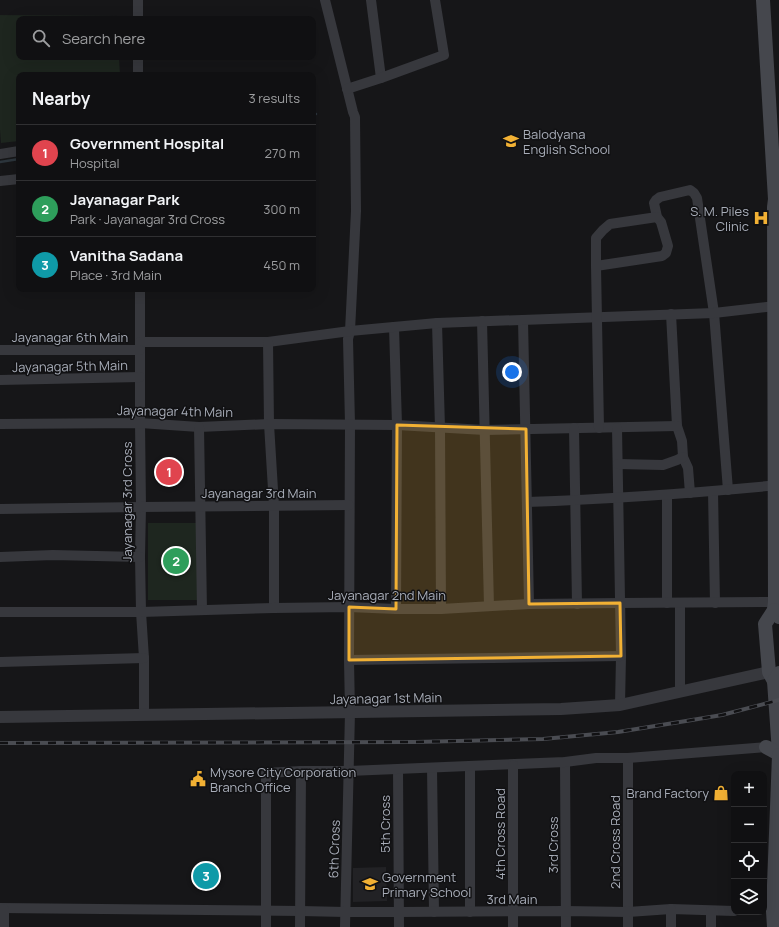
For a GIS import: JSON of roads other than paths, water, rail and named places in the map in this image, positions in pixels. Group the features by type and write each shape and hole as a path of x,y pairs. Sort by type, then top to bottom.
{"main road":[{"path":"763,0 775,113 777,203 777,267 775,306 777,382 777,610 765,624 774,676 777,749 772,911 774,927"}],"street":[{"path":"138,0 138,16"},
{"name":"6th Cross","path":"325,0 355,117 356,211 350,332 348,339 350,424 350,712 345,927"},
{"path":"371,0 381,78"},
{"path":"348,91 444,56 435,0"},
{"path":"138,60 138,72"},
{"path":"0,154 16,151"},
{"path":"0,181 16,179"},
{"path":"596,266 662,256 666,253 668,246 661,222 657,218 654,203 660,197 690,190 694,193 697,198 714,313 728,490"},
{"path":"599,428 596,238 610,224 657,218"},
{"name":"Jayanagar 3rd Cross","path":"140,292 140,557 144,658 144,715"},
{"name":"Jayanagar 6th Main","path":"0,350 268,342 437,323 714,313 775,306"},
{"path":"672,314 678,426 682,441 683,457 688,468 690,493"},
{"path":"523,320 530,604"},
{"path":"482,321 489,606"},
{"path":"437,323 440,428 441,608"},
{"path":"394,327 396,424 396,609"},
{"path":"268,342 269,424 274,506 274,608"},
{"name":"Jayanagar 5th Main","path":"0,380 140,377"},
{"name":"Jayanagar 4th Main","path":"0,424 140,423 199,427 269,424 396,424 485,430 678,426"},
{"path":"199,427 202,610"},
{"path":"574,428 577,604"},
{"path":"617,428 621,656 620,705"},
{"path":"618,464 663,465 683,457"},
{"path":"527,502 667,495 777,485"},
{"path":"714,491 715,603"},
{"path":"667,495 667,603"},
{"name":"Jayanagar 3rd Main","path":"0,509 200,506 350,506"},
{"path":"0,557 52,555 140,557"},
{"name":"Jayanagar 2nd Main","path":"0,612 141,612 274,608 396,609 530,604 620,603 715,603 777,610"},
{"path":"680,603 680,692"},
{"path":"349,660 621,656"},
{"path":"0,662 144,658"},
{"name":"Jayanagar 1st Main","path":"0,717 561,709 620,705 680,692 774,676"},
{"path":"266,927 266,773 566,762 596,758 628,758 777,749"},
{"name":"2nd Cross Road","path":"628,758 628,927"},
{"name":"3rd Cross","path":"566,762 566,927"},
{"name":"4th Cross Road","path":"513,764 513,927"},
{"path":"470,766 470,912"},
{"path":"432,768 434,912"},
{"name":"5th Cross","path":"398,769 399,927"},
{"path":"300,927 301,771"},
{"path":"2,908 4,927"},
{"name":"3rd Main","path":"2,908 345,912 628,912 671,909 731,911"},
{"path":"671,909 671,927"},
{"path":"711,911 711,927"}],"waterway":[{"path":"0,162 16,159"}],"railway":[{"path":"0,743 415,742 543,739 618,732 686,721 722,715 779,700"}],"place":[{"name":"Balodyana English School","path":"511,141"},
{"name":"S. M. Piles Clinic","path":"761,218"},
{"name":"Government Hospital","path":"169,472"},
{"name":"Jayanagar Park","path":"176,561"},
{"name":"Mysore City Corporation Branch Office","path":"198,779"},
{"name":"Brand Factory","path":"721,793"},
{"name":"Vanitha Sadana","path":"206,876"},
{"name":"Government Primary School","path":"370,884"}]}
